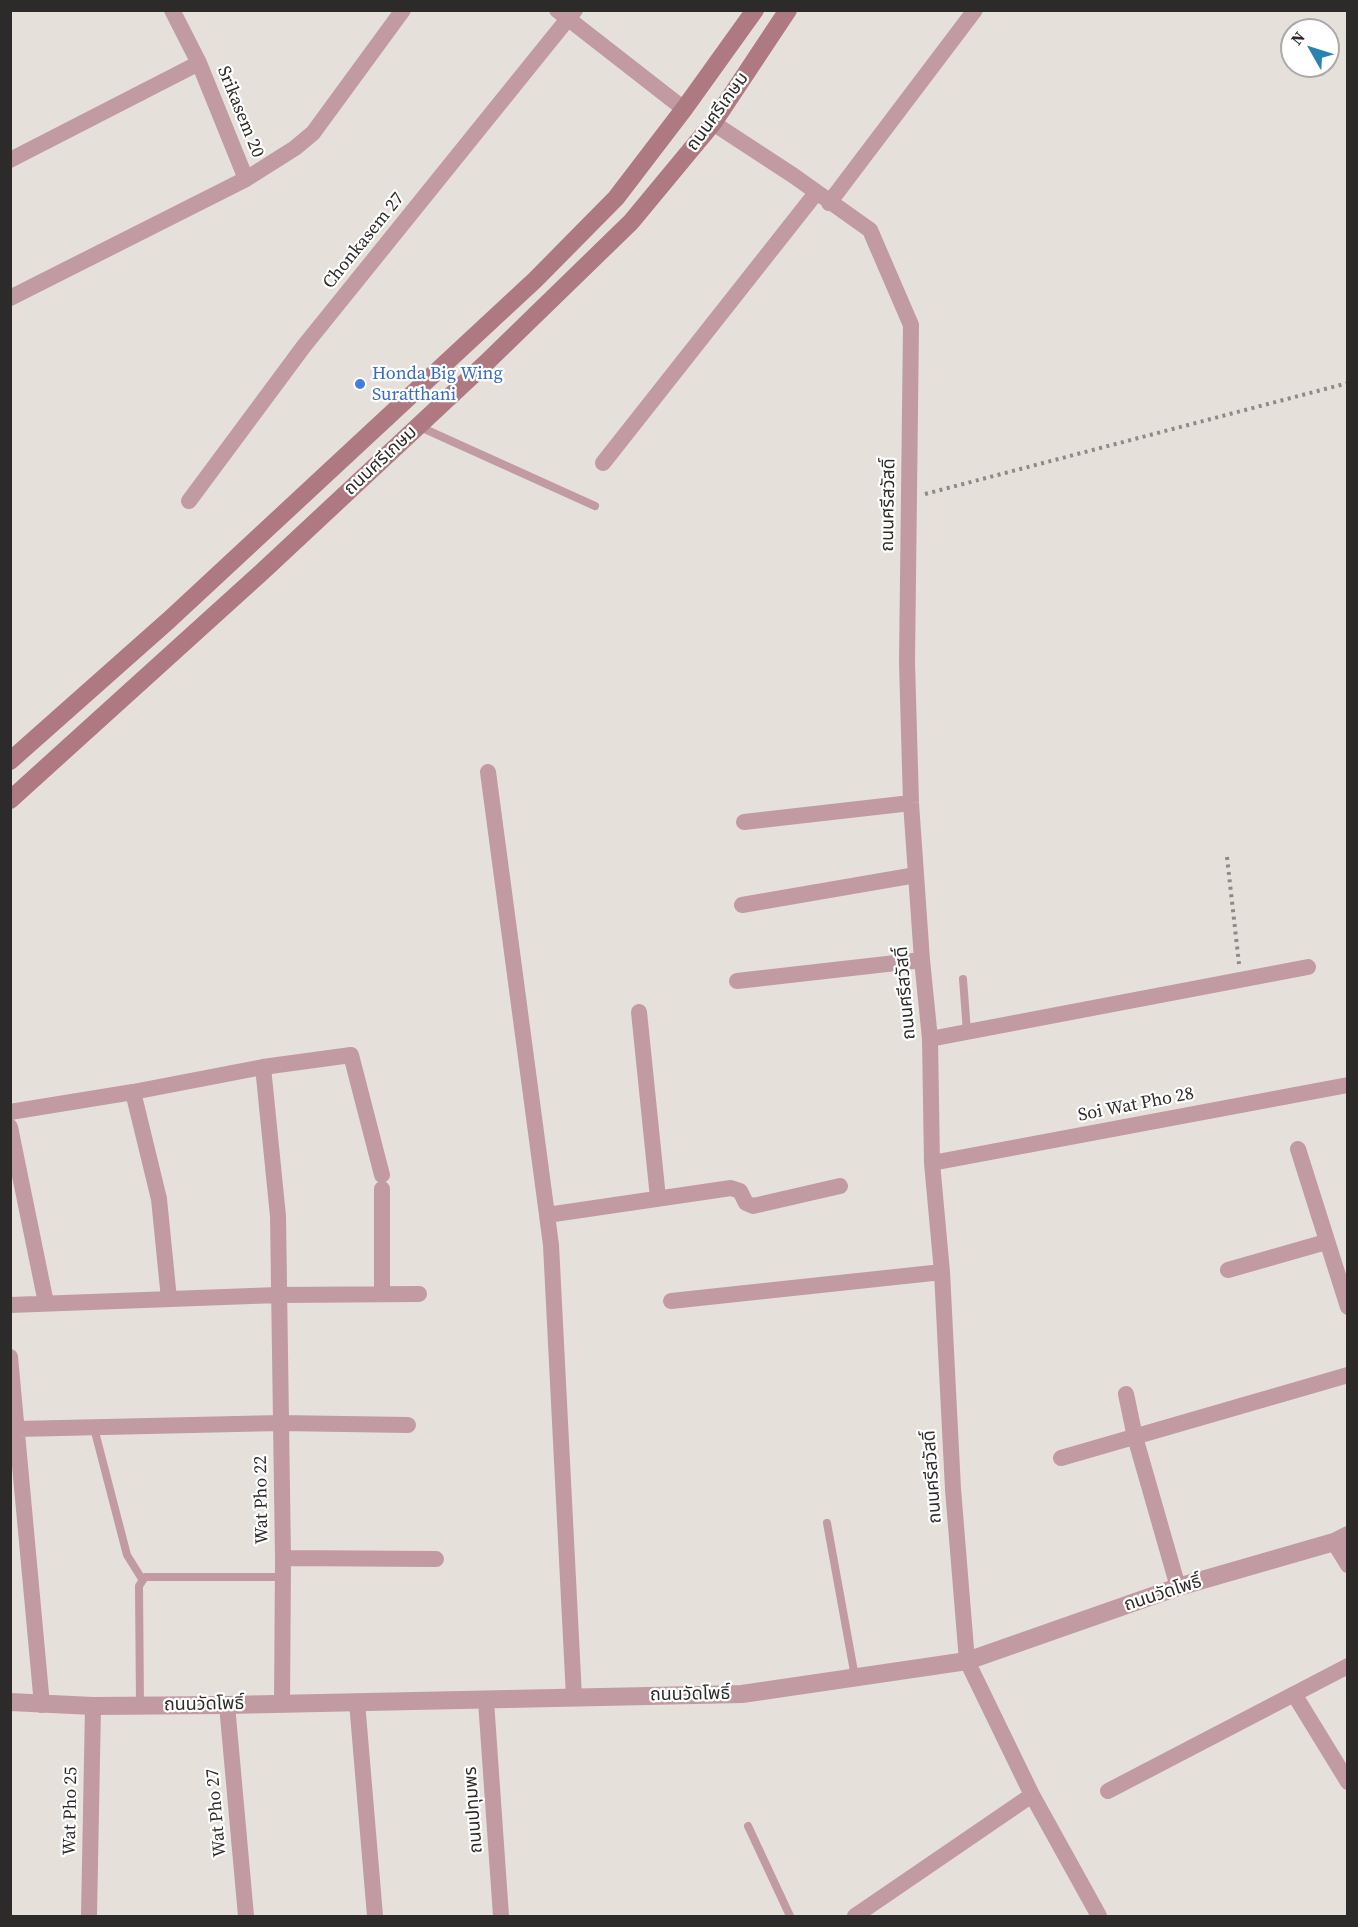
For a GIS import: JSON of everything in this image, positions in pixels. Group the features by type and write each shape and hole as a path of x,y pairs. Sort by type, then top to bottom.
{"main road":[{"name":"ถนนศรีเกษม","path":"10,761 169,620 535,280 616,198 755,10"},
{"name":"ถนนศรีเกษม","path":"10,800 263,571 631,222 713,123 788,10"},
{"path":"244,550 263,571"}],"street":[{"name":"Srikasem 20","path":"172,10 199,63 246,179 295,148 313,133 403,10"},
{"path":"603,464 975,10"},
{"path":"566,14 684,109"},
{"name":"Chonkasem 27","path":"189,501 304,346 566,14"},
{"path":"10,160 199,63"},
{"name":"ถนนศรีสวัสดิ์","path":"713,123 794,176 870,231 911,326 907,662 911,803 930,1039 933,1162 942,1272 953,1489 967,1661 1032,1795 1099,1917"},
{"path":"10,298 246,179"},
{"path":"488,772 551,1245 574,1697"},
{"path":"744,822 911,803"},
{"path":"742,905 916,875"},
{"path":"737,981 922,960"},
{"path":"930,1039 1308,968"},
{"path":"639,1012 658,1198"},
{"path":"10,1112 134,1092 263,1067 351,1055 382,1182 382,1294"},
{"name":"Wat Pho 22","path":"263,1067 278,1216 283,1558 282,1704"},
{"name":"Soi Wat Pho 28","path":"933,1162 1347,1085"},
{"path":"134,1092 159,1199 169,1299"},
{"path":"10,1127 16,1183 46,1303"},
{"path":"1298,1149 1347,1307"},
{"path":"547,1215 731,1188 740,1191 746,1203 753,1206 840,1186"},
{"path":"1228,1270 1326,1242"},
{"path":"671,1301 942,1272"},
{"path":"10,1305 278,1295 419,1294"},
{"path":"10,1357 17,1430 15,1450 42,1705"},
{"path":"1061,1458 1347,1375"},
{"path":"1126,1395 1135,1437 1178,1587"},
{"path":"17,1430 280,1423 408,1425"},
{"path":"1340,1539 1347,1565"},
{"name":"ถนนวัดโพธิ์","path":"10,1702 42,1705 140,1706 486,1701 742,1694 967,1661 1178,1587 1340,1539"},
{"path":"283,1558 436,1559"},
{"path":"1108,1791 1347,1666"},
{"path":"1294,1694 1347,1782"},
{"name":"ถนนปทุมพร","path":"486,1701 501,1917"},
{"path":"357,1702 375,1917"},
{"name":"Wat Pho 27","path":"226,1705 246,1917"},
{"name":"Wat Pho 25","path":"89,1917 93,1706"},
{"path":"855,1917 1032,1795"}],"lane":[{"path":"418,426 595,506"},
{"path":"963,979 966,1032"},
{"path":"94,1428 127,1555 142,1580"},
{"path":"826,1523 855,1677"},
{"path":"140,1706 139,1586 142,1580 149,1576 283,1577"},
{"path":"748,1826 790,1917"}],"path":[{"path":"909,498 1347,383"},
{"path":"1227,857 1241,980"}],"place":[{"name":"Honda Big Wing Suratthani","path":"360,384"}]}
